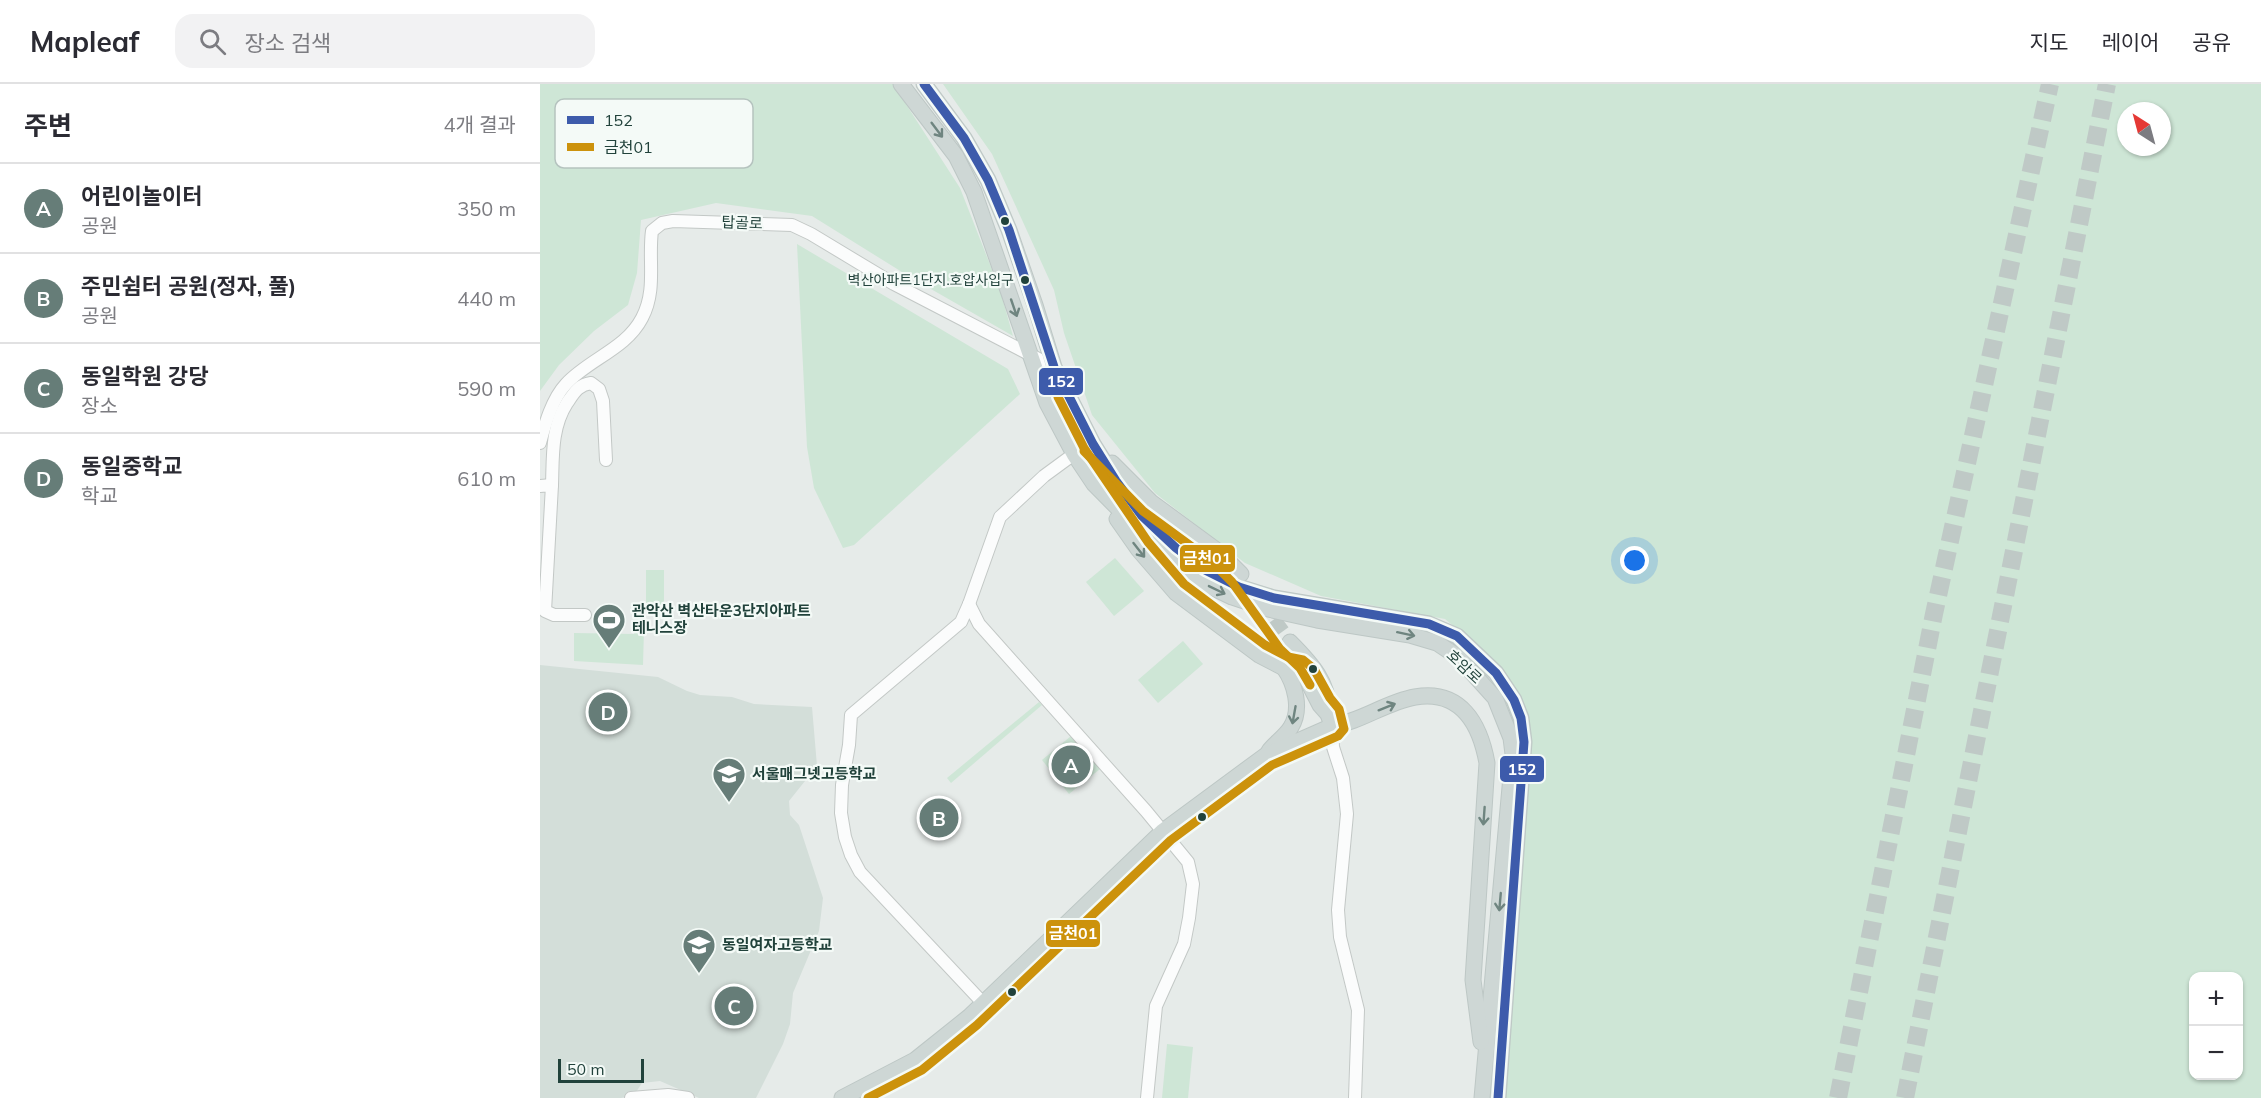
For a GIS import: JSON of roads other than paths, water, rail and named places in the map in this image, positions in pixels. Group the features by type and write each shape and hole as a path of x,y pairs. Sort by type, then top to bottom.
{"main road":[{"name":"호암로","path":"901,84 956,156 974,192 1047,403 1074,454 1094,484 1166,557 1194,579 1232,597 1268,609 1317,620 1410,634 1437,643 1458,657 1495,698 1504,716 1514,754 1482,1098"},
{"name":"호암로","path":"924,84 964,138 988,180 1009,230 1054,367 1093,444 1116,481 1142,516 1176,548 1205,570 1239,587 1274,598 1429,624 1457,636 1496,673 1514,700 1521,717 1524,742 1498,1098"},
{"path":"1093,444 1151,502 1219,552 1240,574"},
{"path":"1094,484 1138,549 1176,593 1259,655 1284,668 1299,671 1306,678 1330,720"},
{"path":"1259,655 1276,657 1286,650 1290,642 1309,661 1320,678 1329,700 1330,720"},
{"path":"1266,754 1291,728 1296,713 1293,680 1284,668"},
{"path":"842,1098 915,1060 939,1042 983,1004 1163,831 1266,754 1330,720 1346,724 1410,698 1432,697 1446,699 1460,707 1472,718 1482,741 1487,763 1473,980 1485,1070"}],"street":[{"name":"탑골로","path":"540,443 553,405 565,385 632,333 642,318 650,299 652,231 662,223 673,221 792,225 894,284 1054,367"},
{"path":"585,615 554,615 545,611 546,486 560,413 573,392 591,383 599,389 603,401 606,460"},
{"path":"983,1004 860,872 845,837 841,813 842,785 849,745 851,715 961,622 1000,517 1044,476 1074,454"},
{"path":"969,604 980,624 1188,862 1193,884 1184,944 1156,1006 1147,1098"},
{"path":"1330,720 1333,747 1343,778 1347,814 1338,910 1340,937 1358,1010 1355,1098"},
{"path":"631,1098 668,1095 688,1098"}],"waterway":[{"path":"1236,786 1293,751"}],"tunnel":[{"path":"1838,1098 1934,614 2050,84"},
{"path":"1905,1098 2107,84"},
{"path":"1260,601 1290,642"}],"place":[{"name":"벽산아파트1단지.호압사입구","path":"1025,280"},
{"name":"관악산 벽산타운3단지아파트 테니스장","path":"609,649"},
{"name":"동일중학교","path":"608,712"},
{"name":"어린이놀이터","path":"1071,765"},
{"name":"서울매그넷고등학교","path":"729,803"},
{"name":"주민쉼터 공원(정자, 풀)","path":"939,818"},
{"name":"동일여자고등학교","path":"699,974"},
{"name":"동일학원 강당","path":"734,1006"}]}
